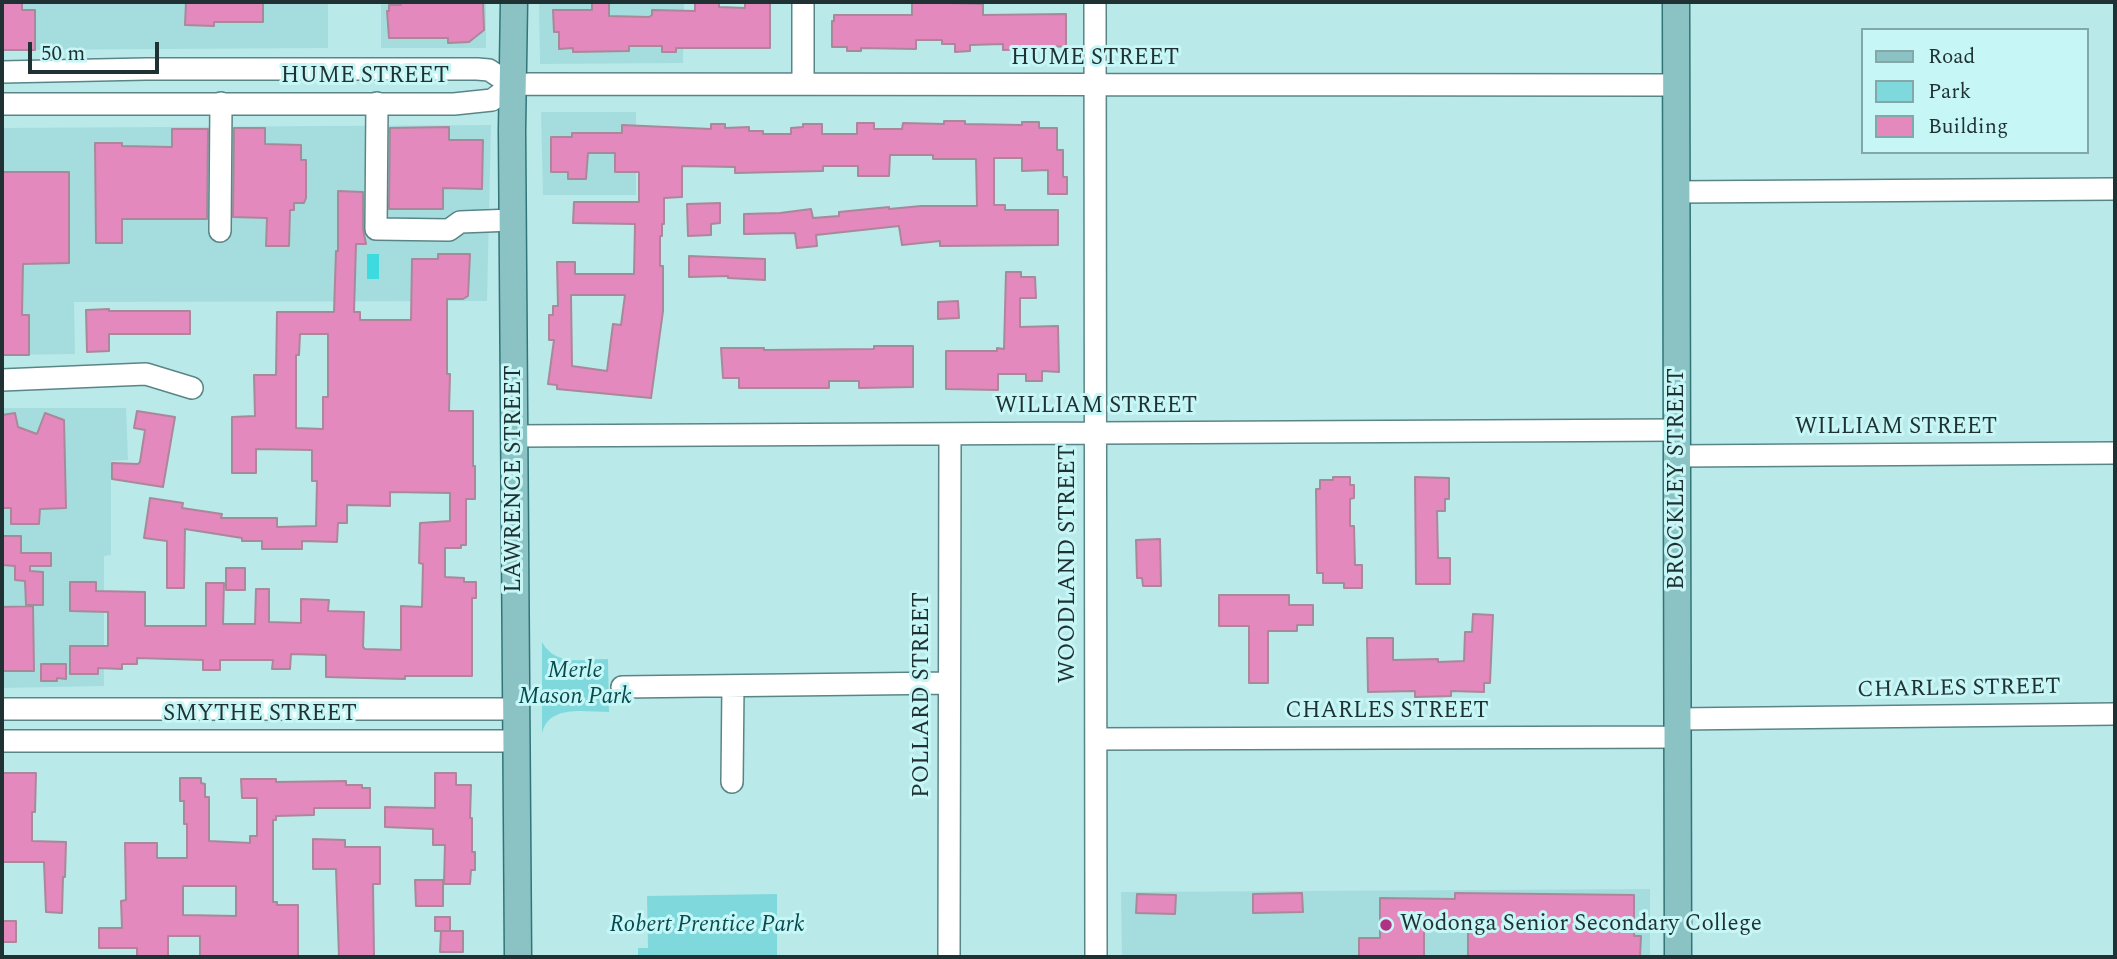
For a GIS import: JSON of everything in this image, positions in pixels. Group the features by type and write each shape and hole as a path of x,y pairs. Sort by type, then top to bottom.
{"main road":[{"name":"LAWRENCE STREET","path":"514,2 512,85 518,957"},
{"name":"BROCKLEY STREET","path":"1676,2 1678,957"}],"street":[{"path":"803,2 803,84"},
{"name":"WOODLAND STREET","path":"1095,2 1096,957"},
{"path":"301,68 302,103"},
{"name":"HUME STREET","path":"2,72 453,69 489,70 512,85 1677,85"},
{"path":"453,69 454,104"},
{"path":"93,71 93,104"},
{"name":"HUME STREET","path":"2,104 454,104 492,100 512,85"},
{"path":"220,103 220,231"},
{"path":"377,103 376,229 449,230 460,222 513,220"},
{"path":"1676,192 2115,189"},
{"path":"2,380 146,374 192,388"},
{"name":"WILLIAM STREET","path":"515,436 1095,433 2115,453"},
{"name":"POLLARD STREET","path":"949,957 950,434"},
{"path":"622,687 949,683"},
{"path":"732,782 733,686"},
{"name":"SMYTHE STREET","path":"2,709 517,709"},
{"path":"43,709 44,741"},
{"path":"395,709 395,741"},
{"name":"CHARLES STREET","path":"1096,739 1678,728 2115,714"},
{"name":"SMYTHE STREET","path":"2,741 517,741"}],"shaded area":[{"path":"2,2 328,2 328,48 2,50"},
{"path":"381,2 486,2 486,48 381,48"},
{"path":"539,2 684,2 683,63 540,64"},
{"path":"541,112 636,112 636,195 543,195"},
{"path":"491,125 487,301 74,302 75,354 2,355 2,128"},
{"path":"367,254 379,254 379,279 367,279"},
{"path":"2,408 126,408 128,460 111,461 111,555 104,556 104,686 2,688"},
{"name":"Wodonga Senior Secondary College","path":"1650,889 1650,957 1122,957 1121,892"}],"green space":[{"name":"Merle Mason Park","path":"542,642 548,650 562,658 608,659 609,712 579,711 560,714 546,724 542,734"},
{"name":"Robert Prentice Park","path":"777,894 777,957 638,957 638,948 648,948 647,896"}],"building":[{"path":"2,2 22,2 22,10 35,10 35,50 2,50"},
{"path":"186,2 263,2 263,22 214,22 214,26 185,25"},
{"path":"401,2 483,2 484,30 469,42 448,43 448,38 389,38 389,5 401,5"},
{"path":"592,2 609,2 609,16 649,17 652,10 695,11 695,2 719,2 719,7 745,8 745,2 770,2 770,48 676,48 676,52 662,52 662,46 629,46 629,51 573,52 573,48 559,49 559,32 554,32 553,10 592,10"},
{"path":"912,2 983,4 983,15 1066,14 1066,47 1051,46 1051,50 1003,50 1003,44 970,45 970,51 955,52 955,44 942,44 942,40 916,40 916,49 861,48 861,51 847,51 847,47 832,47 834,15 912,15"},
{"path":"944,121 1022,125 1022,122 1039,122 1039,128 1057,128 1057,150 1063,150 1063,177 1067,177 1067,194 1048,194 1048,170 1022,171 1022,158 994,158 994,205 1005,205 1005,210 1058,210 1058,245 940,246 940,241 902,245 899,226 816,235 817,246 797,248 795,233 744,234 744,214 811,209 813,218 839,216 839,212 889,207 977,206 976,159 890,155 889,176 858,176 858,166 823,166 823,171 735,173 735,167 682,166 682,197 664,198 664,224 660,236 663,311 651,398 557,389 557,385 548,384 554,340 549,340 549,315 553,315 553,306 558,306 557,262 575,262 575,274 634,274 635,224 573,223 574,202 639,202 639,172 615,172 615,153 588,153 586,179 568,179 568,172 551,172 551,137 572,137 572,133 622,133 622,125 711,129 711,124 725,124 725,128 749,127 749,131 763,131 763,134 791,134 791,128 803,127 803,124 822,124 822,134 857,134 857,123 874,123 874,129 902,129 903,123 944,124","holes":["571,295 625,295 621,325 613,324 607,371 572,366"]},
{"path":"449,127 449,140 483,140 482,189 443,188 443,209 389,209 390,128"},
{"path":"234,128 265,128 265,144 301,145 301,160 306,160 306,198 304,203 294,203 294,210 290,210 289,246 266,246 267,218 233,217"},
{"path":"172,129 208,129 207,219 122,219 122,243 96,243 95,143 172,147"},
{"path":"2,172 69,172 69,263 23,264 22,315 29,315 29,355 2,355"},
{"path":"338,191 363,192 363,229 366,244 356,244 354,312 360,312 360,320 411,320 412,259 438,259 438,254 470,254 468,296 463,299 447,299 447,374 450,374 449,411 473,411 475,499 466,499 466,545 461,545 461,548 445,548 445,577 476,582 476,598 472,598 472,676 405,676 405,679 326,677 326,655 291,654 290,669 272,669 273,660 220,660 220,670 203,670 203,660 137,658 137,664 122,664 122,669 98,668 98,674 70,674 70,646 108,646 108,612 70,611 70,582 96,582 96,591 145,592 145,626 206,626 206,583 224,583 223,624 255,624 256,589 269,589 269,622 301,623 301,599 329,600 328,611 364,612 365,649 401,650 401,606 422,607 420,523 450,521 450,493 390,492 390,506 347,505 347,523 338,523 337,542 302,541 302,549 262,549 262,541 242,541 242,538 185,529 184,588 167,588 167,541 144,538 150,498 183,503 182,508 222,514 221,518 277,518 277,527 316,526 317,481 312,481 312,450 256,449 256,473 232,473 232,417 255,416 254,375 276,375 277,312 334,312","holes":["300,334 328,334 328,397 323,397 323,429 296,428 296,355 299,355"]},
{"path":"720,203 720,223 711,224 711,235 688,236 687,204"},
{"path":"689,256 765,259 765,280 728,276 689,277"},
{"path":"1006,272 1021,272 1021,277 1035,277 1036,298 1020,298 1020,327 1058,326 1059,372 1042,371 1042,381 1026,381 1026,374 998,374 998,390 946,389 946,351 1004,349"},
{"path":"958,301 959,318 938,319 938,302"},
{"path":"86,310 190,311 190,334 109,334 109,351 87,352"},
{"path":"874,346 913,346 913,387 859,388 859,381 829,381 829,388 739,388 739,378 723,378 721,348 874,349"},
{"path":"137,411 175,417 163,487 112,479 112,463 140,462 145,430 134,428"},
{"path":"15,413 18,427 37,434 45,413 64,420 66,508 40,509 39,524 11,524 11,508 2,508 2,415"},
{"path":"1333,477 1350,477 1350,485 1354,485 1354,498 1350,499 1350,526 1354,526 1355,565 1362,565 1362,588 1344,588 1344,583 1323,583 1323,573 1317,573 1316,489 1320,489 1320,480 1333,480"},
{"path":"1415,477 1449,478 1449,499 1445,499 1445,511 1437,511 1438,558 1450,558 1450,584 1416,584"},
{"path":"2,536 21,536 21,553 51,553 51,566 30,566 30,571 43,572 43,605 26,605 25,581 15,580 15,566 2,565"},
{"path":"1160,539 1161,586 1143,586 1142,578 1137,578 1136,540"},
{"path":"226,568 245,568 245,590 226,590"},
{"path":"1219,595 1289,595 1289,605 1313,605 1313,625 1297,625 1297,631 1268,631 1268,683 1249,683 1249,626 1219,626"},
{"path":"33,606 34,671 2,671 2,607"},
{"path":"1473,614 1493,615 1490,683 1484,683 1484,692 1451,691 1451,696 1415,697 1415,691 1368,692 1367,638 1393,638 1393,660 1464,661 1465,632 1472,632"},
{"path":"41,664 66,664 66,679 41,681"},
{"path":"2,773 36,773 32,841 66,842 62,913 46,912 44,862 2,862"},
{"path":"435,773 456,773 456,785 471,785 470,818 475,870 471,870 470,884 444,884 445,845 433,845 433,829 385,827 385,807 435,808"},
{"path":"180,778 201,778 201,783 205,784 205,797 209,797 209,841 250,843 250,836 257,836 257,798 242,798 241,779 276,779 276,782 346,781 346,785 370,788 370,808 314,808 314,815 276,816 276,820 273,820 273,902 277,902 277,905 298,905 298,957 200,957 200,936 168,936 168,957 137,957 137,948 99,948 99,928 122,928 121,901 126,900 125,843 157,843 157,858 187,858 187,824 184,824 184,801 180,801","holes":["183,886 236,886 236,916 183,915"]},
{"path":"313,839 345,840 345,847 380,847 380,884 373,884 374,957 339,957 336,869 313,869"},
{"path":"415,880 443,880 443,906 416,906"},
{"path":"1302,893 1303,912 1253,913 1253,894"},
{"path":"1455,893 1634,895 1634,936 1641,936 1640,957 1468,957 1468,919 1441,918 1441,928 1424,928 1424,957 1359,957 1359,938 1380,938 1380,898 1455,899"},
{"path":"1137,894 1176,895 1175,914 1136,913"},
{"path":"435,917 450,917 450,931 435,931"},
{"path":"2,921 16,921 16,942 2,942"},
{"path":"441,931 463,931 463,952 440,952"}],"place":[{"name":"Wodonga Senior Secondary College","path":"1386,925"}]}
